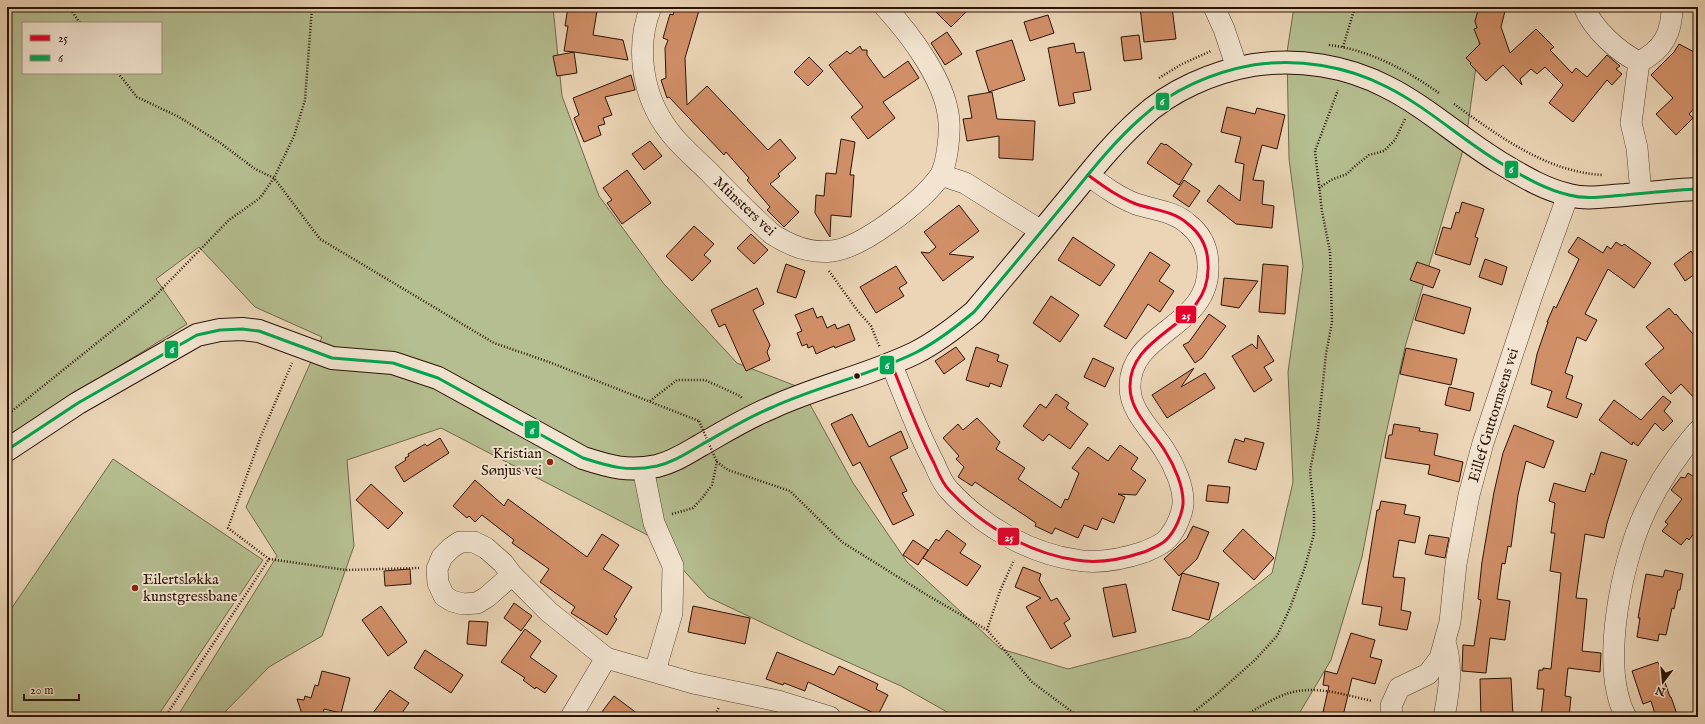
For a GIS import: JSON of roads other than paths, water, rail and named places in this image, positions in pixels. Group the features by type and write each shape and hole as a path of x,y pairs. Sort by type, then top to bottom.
{"street":[{"name":"Münsters vei","path":"651,7 644,33 643,63 650,97 669,131 772,234 786,243 800,248 823,251 832,251 851,247 901,215 940,175 947,151 949,121 945,98 936,79 912,40 885,7"},
{"path":"1214,7 1231,47 1237,68"},
{"path":"1584,7 1588,16 1598,29 1617,47 1640,62"},
{"path":"1640,62 1652,56 1664,40 1672,21 1672,7"},
{"path":"1640,62 1631,123 1637,148 1641,193"},
{"path":"7,450 78,403 197,335 220,330 242,329 259,331 332,358 393,363 438,378 583,458 624,469 659,466 682,457 700,445 772,407 815,390 886,352 928,346 953,330 974,312 1088,175 1140,118 1165,98 1209,77 1237,68 1269,63 1302,63 1346,70 1389,88 1486,154 1529,180 1568,195 1581,197 1698,188"},
{"path":"940,175 965,183 1041,231"},
{"path":"886,352 921,440 946,488 971,512 993,528 1022,543 1048,553 1077,561 1126,558 1149,550 1167,540 1178,521 1183,504 1180,482 1169,458 1142,420 1131,400 1130,386 1132,371 1137,360 1151,344 1181,321 1198,304 1205,290 1209,272 1208,253 1201,237 1182,218 1135,203 1112,192 1088,175"},
{"name":"Eillef Guttormsens vei","path":"1392,711 1399,688 1428,674 1440,658 1450,622 1456,564 1469,495 1483,443 1532,295 1568,195"},
{"path":"1626,717 1620,706 1616,685 1614,653 1615,620 1626,569 1634,540 1646,509 1686,444 1698,431"},
{"path":"643,468 654,523 673,566 672,614 655,671"},
{"path":"512,575 487,597 477,603 463,604 452,601 444,596 438,583 437,569 442,557 451,548 460,542 474,542 486,548 503,563 512,575 550,612 606,658 693,682 778,701 830,717"},
{"name":"Eillef Guttormsens vei","path":"1444,717 1450,679 1449,653 1445,642"},
{"path":"571,717 606,658"}],"place":[{"name":"Kristian Sønjus vei","path":"550,462"},
{"name":"Eilertsløkka kunstgressbane","path":"135,588"}]}
